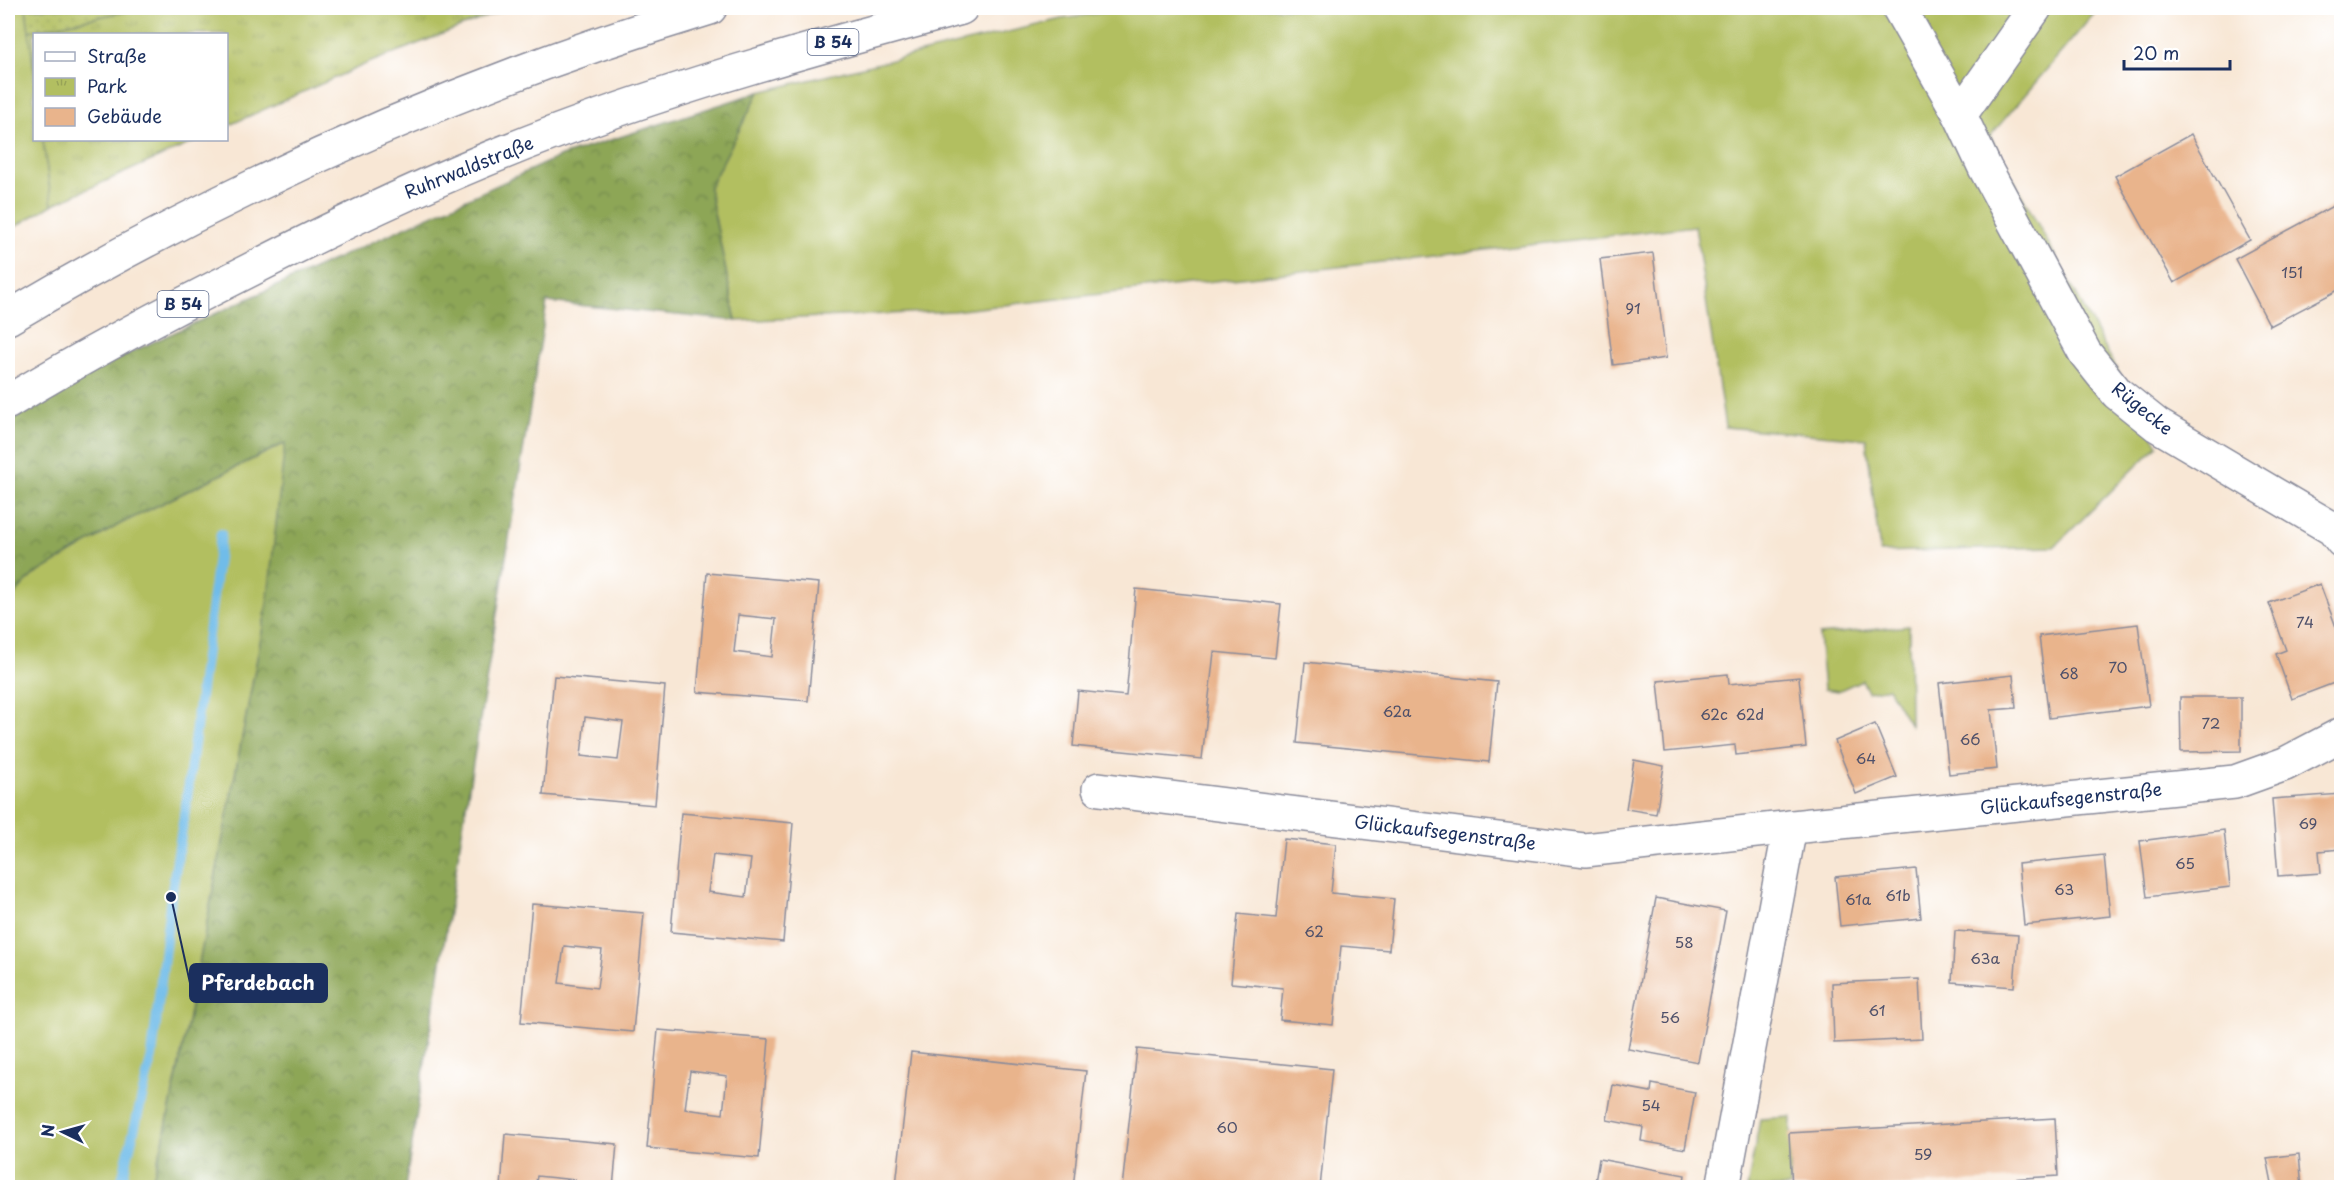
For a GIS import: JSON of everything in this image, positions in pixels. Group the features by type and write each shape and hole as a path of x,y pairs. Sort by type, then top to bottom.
{"main road":[{"path":"8,318 61,286 144,242 324,152 408,116 624,34 711,8"},
{"name":"Ruhrwaldstraße","path":"8,402 189,301 362,213 436,180 552,133 705,80 803,50 961,8"},
{"name":"Rügecke","path":"1899,8 1960,115 1991,178 2085,353 2117,393 2157,425 2333,529 2342,541"},
{"path":"1960,115 2035,8"},
{"name":"Glückaufsegenstraße","path":"1099,789 1585,850 2235,782 2285,764 2342,734"},
{"path":"1723,1188 1790,827"}],"green space":[{"path":"8,8 27,8 33,61 33,141 43,141 52,205 8,231"},
{"path":"26,8 143,8 29,31"},
{"path":"143,8 509,8 366,64 228,126 228,33 33,33 33,65 29,31"},
{"path":"1131,8 2099,8 1990,136 2158,445 2054,547 1880,552 1866,439 1725,427 1695,226 953,311 736,321 709,188 759,92 1062,19"},
{"path":"759,92 709,188 736,321 547,302 405,1187 150,1187 163,1142 188,1022 267,606 285,443 120,524 32,576 8,602 8,423 81,375 561,156"},
{"path":"43,141 196,141 52,205"},
{"path":"286,443 267,606 188,1022 162,1146 150,1187 8,1187 8,602 32,576 120,524"},
{"path":"1909,626 1910,725 1888,688 1868,692 1862,680 1838,691 1824,689 1819,635"},
{"path":"1791,1117 1790,1187 1747,1188 1760,1119"}],"building":[{"path":"2191,134 2250,240 2174,283 2115,176"},
{"path":"2342,201 2342,288 2270,326 2235,259"},
{"path":"1653,253 1666,358 1613,365 1600,259"},
{"path":"707,573 819,583 808,701 697,692","holes":["738,615 776,619 772,657 734,652"]},
{"path":"2320,584 2342,643 2342,680 2292,699 2276,654 2286,650 2269,603"},
{"path":"1136,589 1281,604 1275,658 1214,652 1202,759 1073,746 1078,691 1126,696"},
{"path":"2138,624 2149,706 2049,718 2039,636"},
{"path":"1305,662 1497,682 1489,762 1297,743"},
{"path":"1728,674 1729,684 1799,677 1806,747 1736,755 1735,745 1665,752 1658,681"},
{"path":"2013,675 2016,708 1991,710 1997,769 1949,774 1939,683"},
{"path":"554,676 665,686 655,805 543,795","holes":["585,717 623,722 618,760 581,756"]},
{"path":"2180,697 2241,697 2241,751 2181,752"},
{"path":"1875,724 1897,777 1856,794 1835,741"},
{"path":"1634,760 1664,766 1656,814 1626,809"},
{"path":"2342,794 2342,849 2319,851 2321,873 2278,876 2272,799"},
{"path":"681,813 793,823 783,942 671,932","holes":["713,855 751,859 746,897 708,892"]},
{"path":"2224,830 2230,887 2147,897 2140,841"},
{"path":"1284,839 1336,844 1331,893 1394,899 1389,950 1341,946 1333,1025 1280,1020 1283,988 1231,983 1238,914 1276,918"},
{"path":"2104,855 2110,916 2024,925 2018,864"},
{"path":"1916,869 1921,918 1840,926 1835,877"},
{"path":"1656,898 1726,911 1698,1062 1628,1049"},
{"path":"532,904 644,913 633,1032 521,1022","holes":["564,946 602,950 597,988 559,983"]},
{"path":"1955,931 2018,935 2014,987 1952,982"},
{"path":"1919,979 1922,1039 1834,1043 1832,983"},
{"path":"658,1030 769,1039 759,1158 647,1148","holes":["690,1071 727,1076 723,1114 685,1109"]},
{"path":"1137,1049 1332,1069 1320,1188 1122,1188"},
{"path":"911,1052 1086,1071 1073,1188 918,1188 896,1185"},
{"path":"1652,1084 1695,1092 1685,1149 1641,1141 1643,1127 1607,1120 1613,1085 1651,1092"},
{"path":"2055,1118 2058,1176 1866,1188 1792,1188 1789,1133"},
{"path":"505,1134 617,1144 613,1188 574,1188 575,1180 537,1176 535,1188 501,1188"},
{"path":"2299,1154 2302,1188 2273,1188 2267,1158"},
{"path":"1599,1159 1685,1175 1683,1188 1594,1188"}],"waterway":[{"path":"120,1188 152,1056 171,897 186,805 221,534"}],"place":[{"name":"Pferdebach","path":"171,897"}]}
